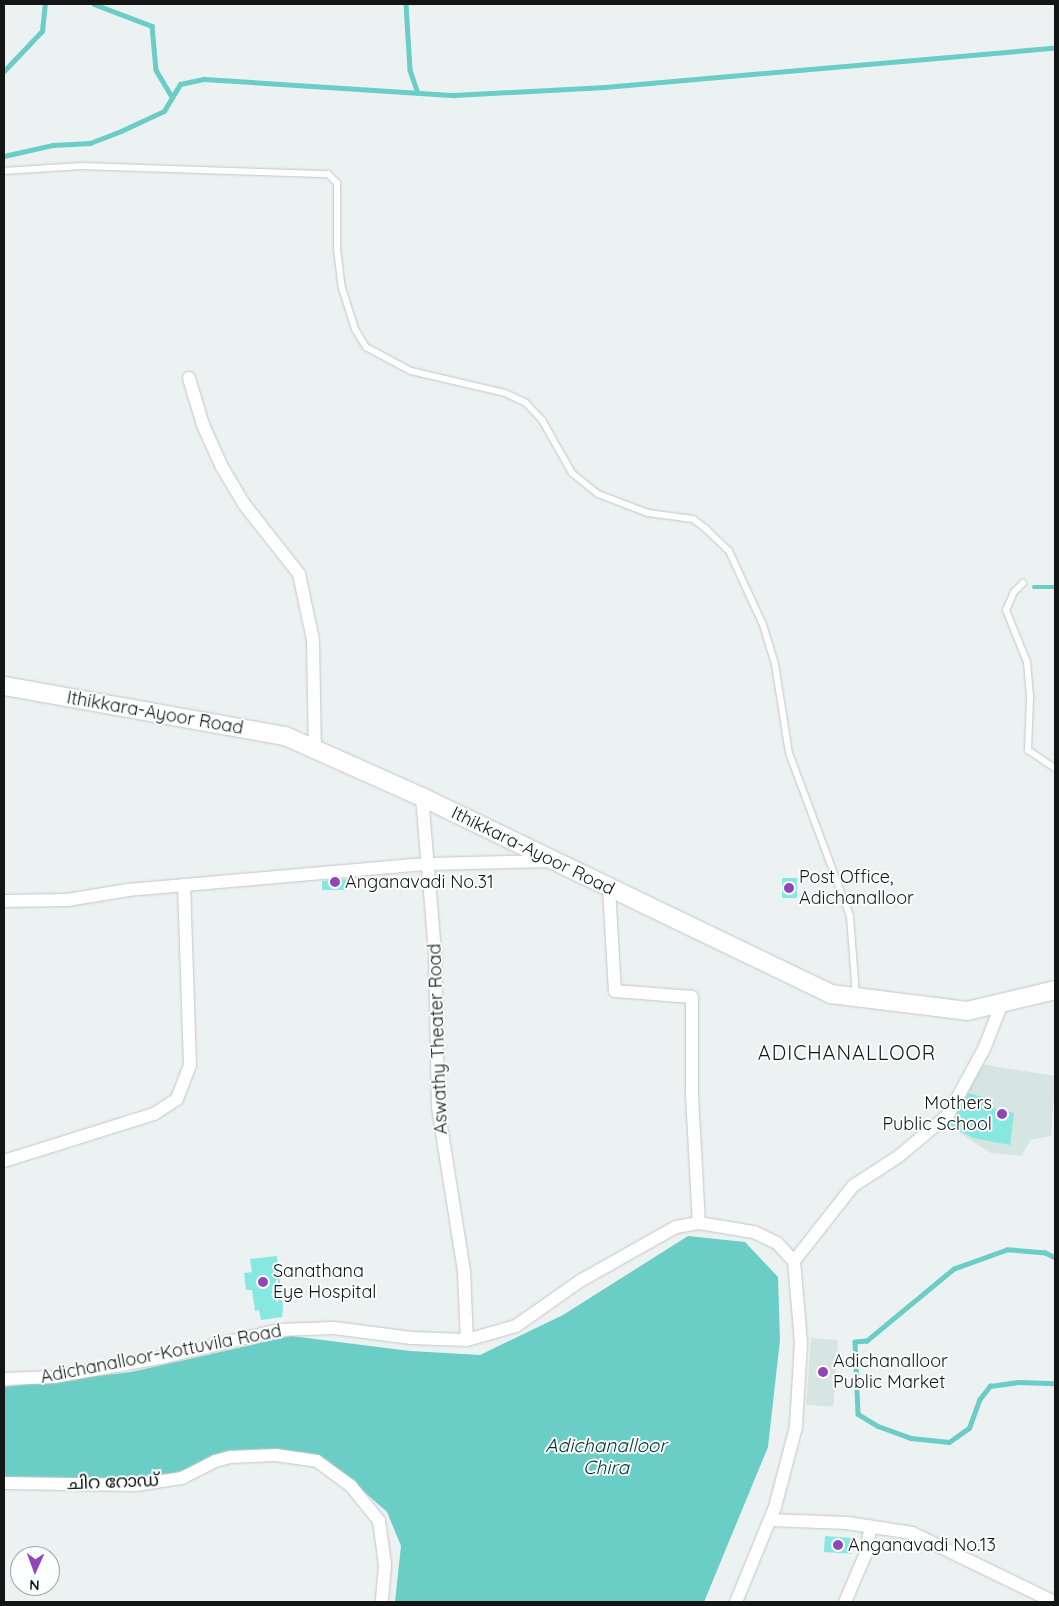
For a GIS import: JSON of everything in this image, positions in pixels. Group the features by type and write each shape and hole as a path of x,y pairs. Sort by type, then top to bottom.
{"main road":[{"name":"Ithikkara-Ayoor Road","path":"4,686 285,736 422,798 831,994 967,1011 1055,990"}],"street":[{"path":"189,378 203,425 222,467 244,504 300,574 313,640 315,750"},
{"name":"Aswathy Theater Road","path":"422,798 435,951 438,1108 462,1264 467,1340"},
{"path":"4,901 66,900 184,885 428,864 553,861"},
{"path":"4,1161 154,1114 177,1099 190,1065 184,885"},
{"path":"609,888 615,991 692,997 692,1095 700,1223"},
{"path":"736,1602 770,1520 796,1427 801,1342 794,1261 853,1186 914,1145 948,1115 984,1049 1002,1003"},
{"name":"Adichanalloor-Kottuvila Road","path":"4,1379 54,1377 164,1357 279,1330 334,1328 411,1338 467,1340 516,1326 580,1281 660,1235 676,1227 700,1223 754,1232 777,1243 794,1261"},
{"name":"ചിറ റോഡ്","path":"4,1483 136,1485 182,1478 215,1461 230,1457 276,1455 317,1461 351,1486 379,1521 385,1565 382,1602"},
{"path":"770,1520 871,1526 912,1533 1055,1602"},
{"path":"845,1602 866,1553 871,1526"}],"lane":[{"path":"4,172 81,166 328,174 337,184 337,249 342,288 355,329 366,346 411,371 505,393 526,403 542,420 572,473 598,494 648,513 693,519 729,551 764,625 776,664 789,753 850,916 856,997"},
{"path":"1024,583 1014,592 1006,610 1026,662 1030,698 1028,750 1055,768"}],"shaded area":[{"name":"Mothers Public School","path":"980,1064 1055,1076 1051,1136 1030,1140 1022,1156 991,1153 945,1124"},
{"name":"Adichanalloor Public Market","path":"811,1338 838,1340 833,1407 806,1405"}],"water":[{"name":"Adichanalloor Chira","path":"688,1236 745,1242 778,1277 780,1340 768,1447 704,1602 395,1602 401,1546 387,1512 342,1472 304,1452 224,1453 171,1475 4,1482 4,1387 131,1372 291,1336 410,1351 480,1355 563,1315"}],"building":[{"name":"Post Office, Adichanalloor","path":"782,878 797,878 797,898 782,898"},
{"name":"Anganavadi No.31","path":"347,879 347,890 322,890 322,881"},
{"path":"969,1093 992,1100 989,1107 1014,1113 1010,1145 973,1138 949,1125"},
{"name":"Sanathana Eye Hospital","path":"277,1256 283,1307 282,1317 261,1320 259,1310 255,1311 252,1290 246,1290 244,1273 252,1272 250,1259"},
{"name":"Anganavadi No.13","path":"825,1536 852,1538 851,1554 824,1552"}],"waterway":[{"path":"4,71 42,31 45,4"},
{"path":"94,4 152,26 156,70 171,95"},
{"path":"406,4 410,70 418,93"},
{"path":"4,156 53,145 90,143 164,111 180,84 204,79 454,95 605,87 1055,48"},
{"path":"1034,587 1055,587"},
{"path":"1055,1258 1045,1253 1007,1250 954,1269 867,1341 855,1342 858,1414 878,1426 911,1438 949,1442 969,1428 979,1400 990,1386 1018,1382 1055,1383"}],"place":[{"name":"Anganavadi No.31","path":"335,882"},
{"name":"Post Office, Adichanalloor","path":"789,888"},
{"name":"Mothers Public School","path":"1002,1114"},
{"name":"Sanathana Eye Hospital","path":"263,1282"},
{"name":"Adichanalloor Public Market","path":"823,1372"},
{"name":"Anganavadi No.13","path":"838,1545"}],"district":[{"name":"ADICHANALLOOR","path":"847,1052"}]}
